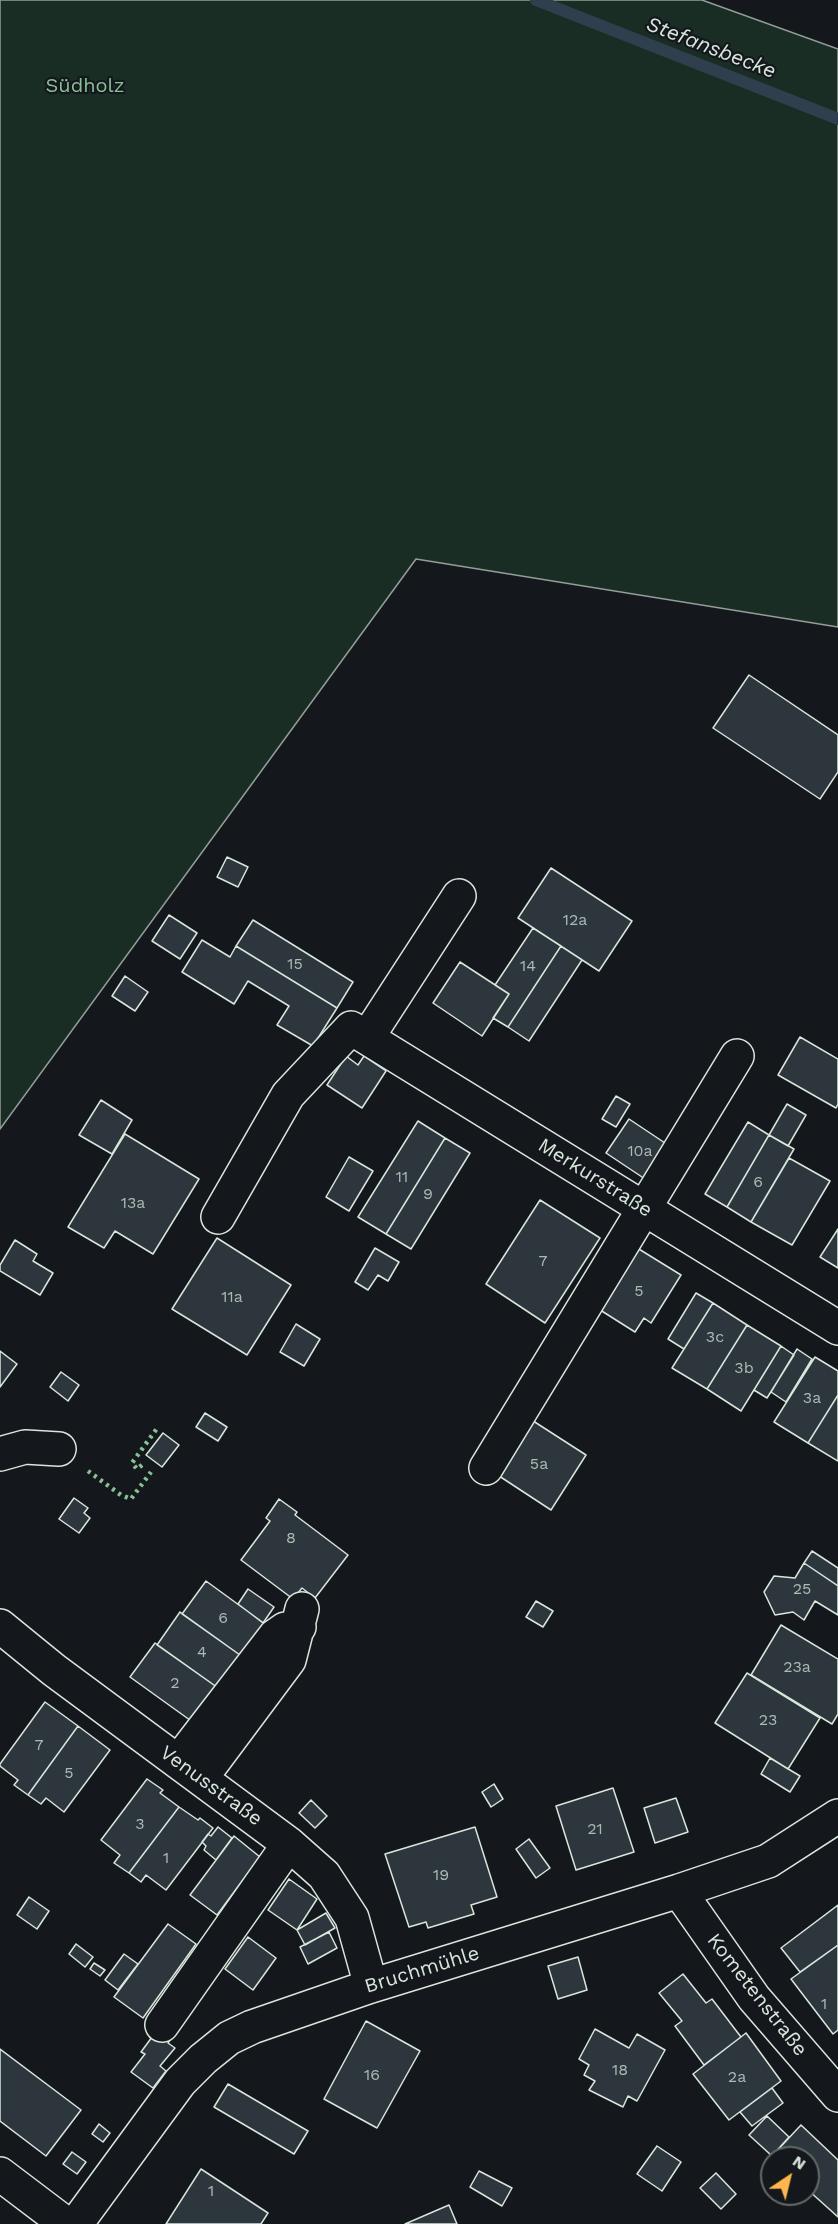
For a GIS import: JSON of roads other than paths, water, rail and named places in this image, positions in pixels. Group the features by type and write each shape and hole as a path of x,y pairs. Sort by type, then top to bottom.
{"street":[{"path":"218,1217 288,1095 359,1033 459,896"},
{"name":"Merkurstraße","path":"359,1033 838,1328"},
{"path":"486,1468 737,1056"},
{"path":"0,1454 25,1447 60,1449"},
{"path":"190,1770 275,1636 289,1621"},
{"name":"Venusstraße","path":"0,1626 54,1670 289,1844 324,1875 352,1918 370,1986"},
{"name":"Bruchmühle","path":"76,2224 180,2082 202,2059 229,2038 252,2027 370,1986 768,1862 838,1816"},
{"path":"162,2025 289,1844"},
{"name":"Kometenstraße","path":"679,1891 754,1998 838,2095"},
{"path":"0,2174 66,2224"}],"waterway":[{"name":"Stefansbecke","path":"536,0 838,119"}],"park label":[{"name":"Südholz","path":"85,86"}]}
